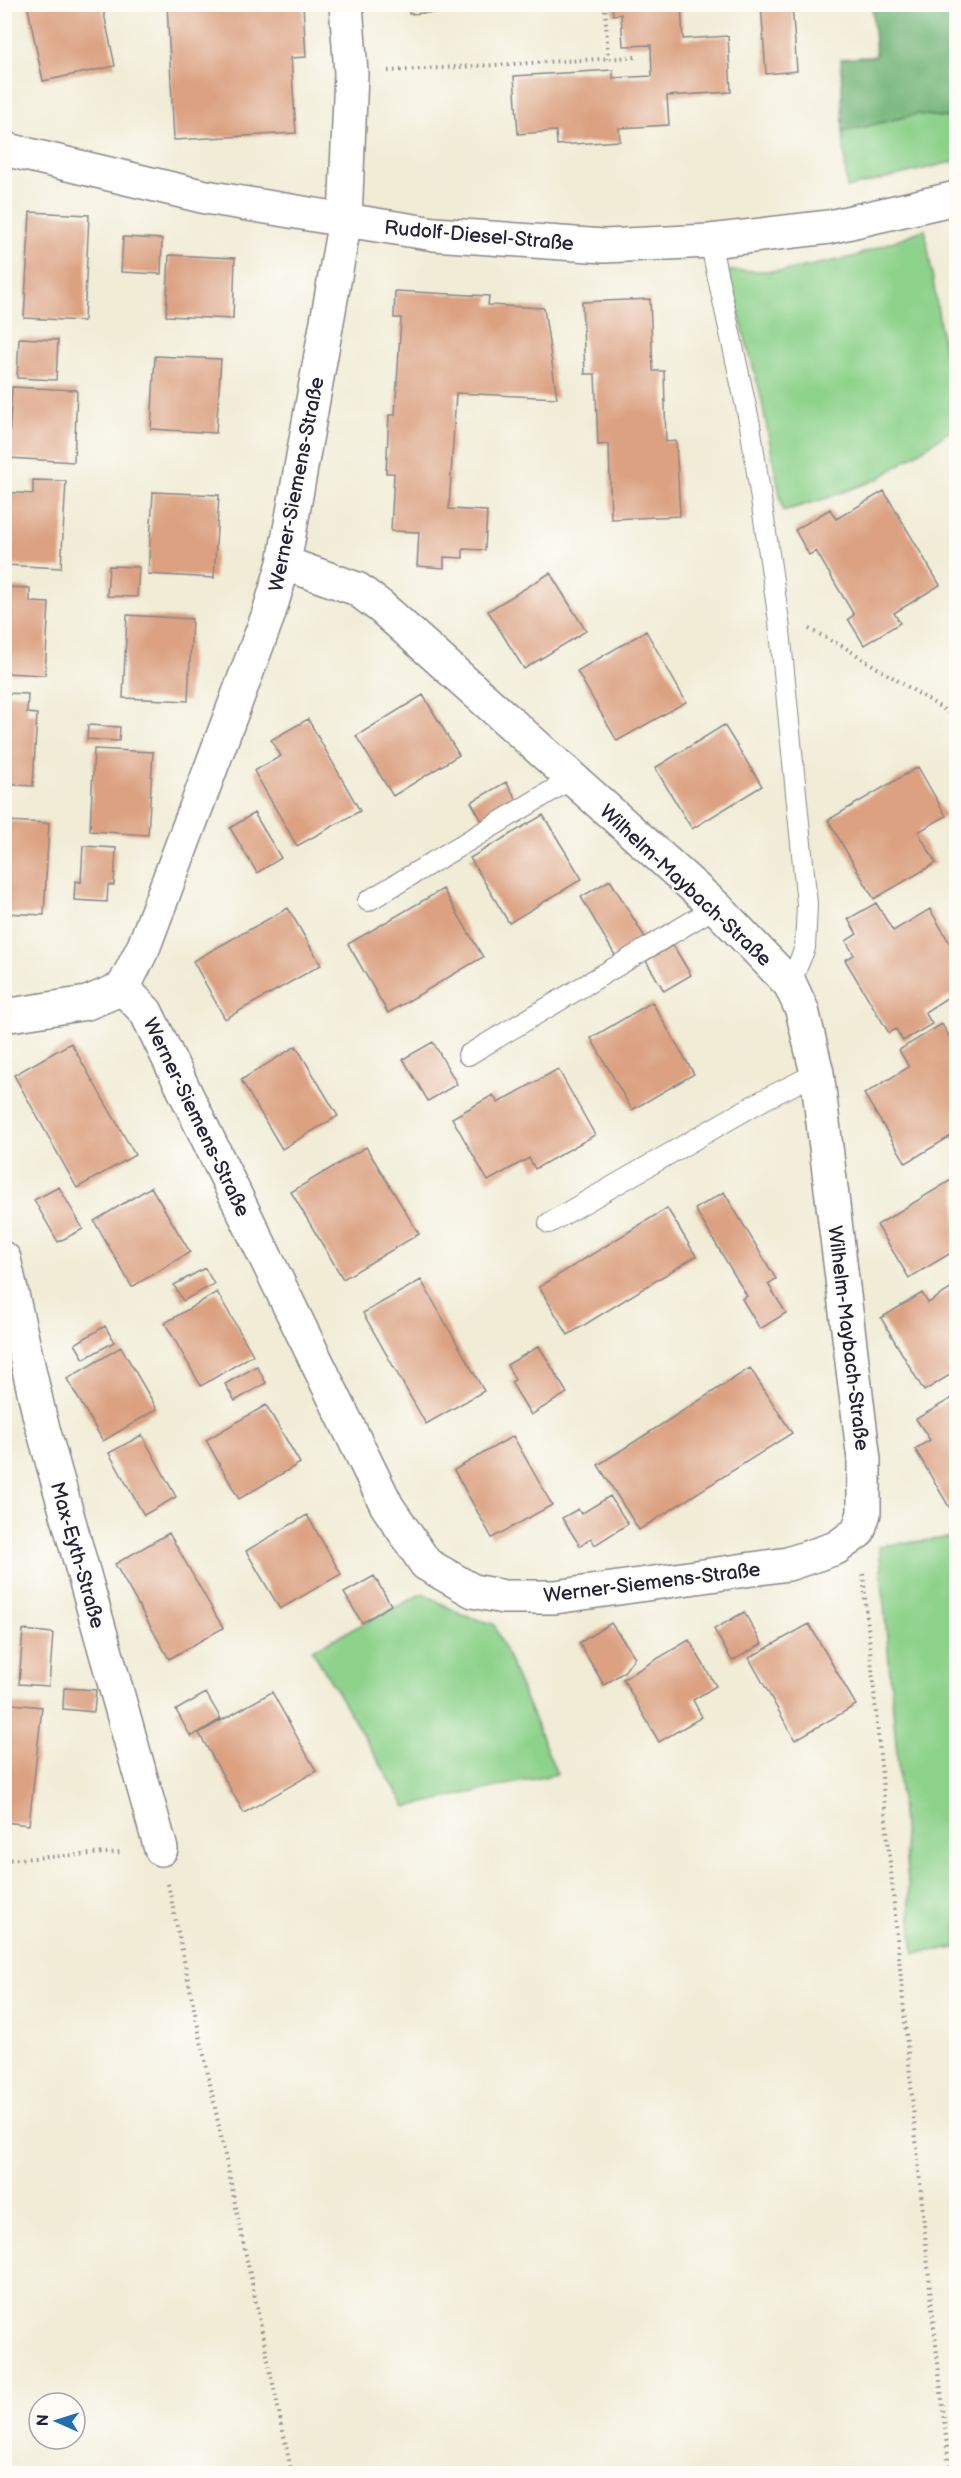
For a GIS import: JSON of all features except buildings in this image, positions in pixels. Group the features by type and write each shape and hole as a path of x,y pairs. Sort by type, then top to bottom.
{"street":[{"name":"Werner-Siemens-Straße","path":"346,4 351,73 345,220 284,563 268,616 144,946 123,988 146,1012 387,1506 426,1564 473,1591 504,1598 555,1597 788,1564 836,1548 858,1532"},
{"name":"Rudolf-Diesel-Straße","path":"4,149 206,197 345,220 434,234 604,246 710,241 830,227 950,199"},
{"name":"Wilhelm-Maybach-Straße","path":"284,563 357,589 381,607 716,907 790,984 802,1010 817,1073 864,1460 864,1513 858,1532"},
{"path":"4,1016 87,1004 123,988"},
{"name":"Max-Eyth-Straße","path":"4,1259 40,1418 161,1850"}],"lane":[{"path":"710,241 750,425 779,621 807,904 806,948 790,984"},
{"path":"368,901 573,778"},
{"path":"468,1055 716,907"},
{"path":"549,1223 763,1100 817,1073"}],"path":[{"path":"605,4 608,59"},
{"path":"351,73 636,57"},
{"path":"779,621 817,632 957,717"},
{"path":"858,1532 874,1678 930,2288 950,2474"},
{"path":"4,1860 161,1850 292,2474"}],"green space":[{"path":"872,5 956,5 956,119 917,114 843,132 841,59 876,56"},
{"path":"917,114 956,119 956,161 847,188 843,132"},
{"path":"925,229 956,427 878,479 783,511 760,392 727,271 784,271 853,257"},
{"path":"956,1537 956,1948 914,1953 879,1546"},
{"path":"423,1593 462,1615 494,1624 557,1774 406,1807 312,1650"}]}
